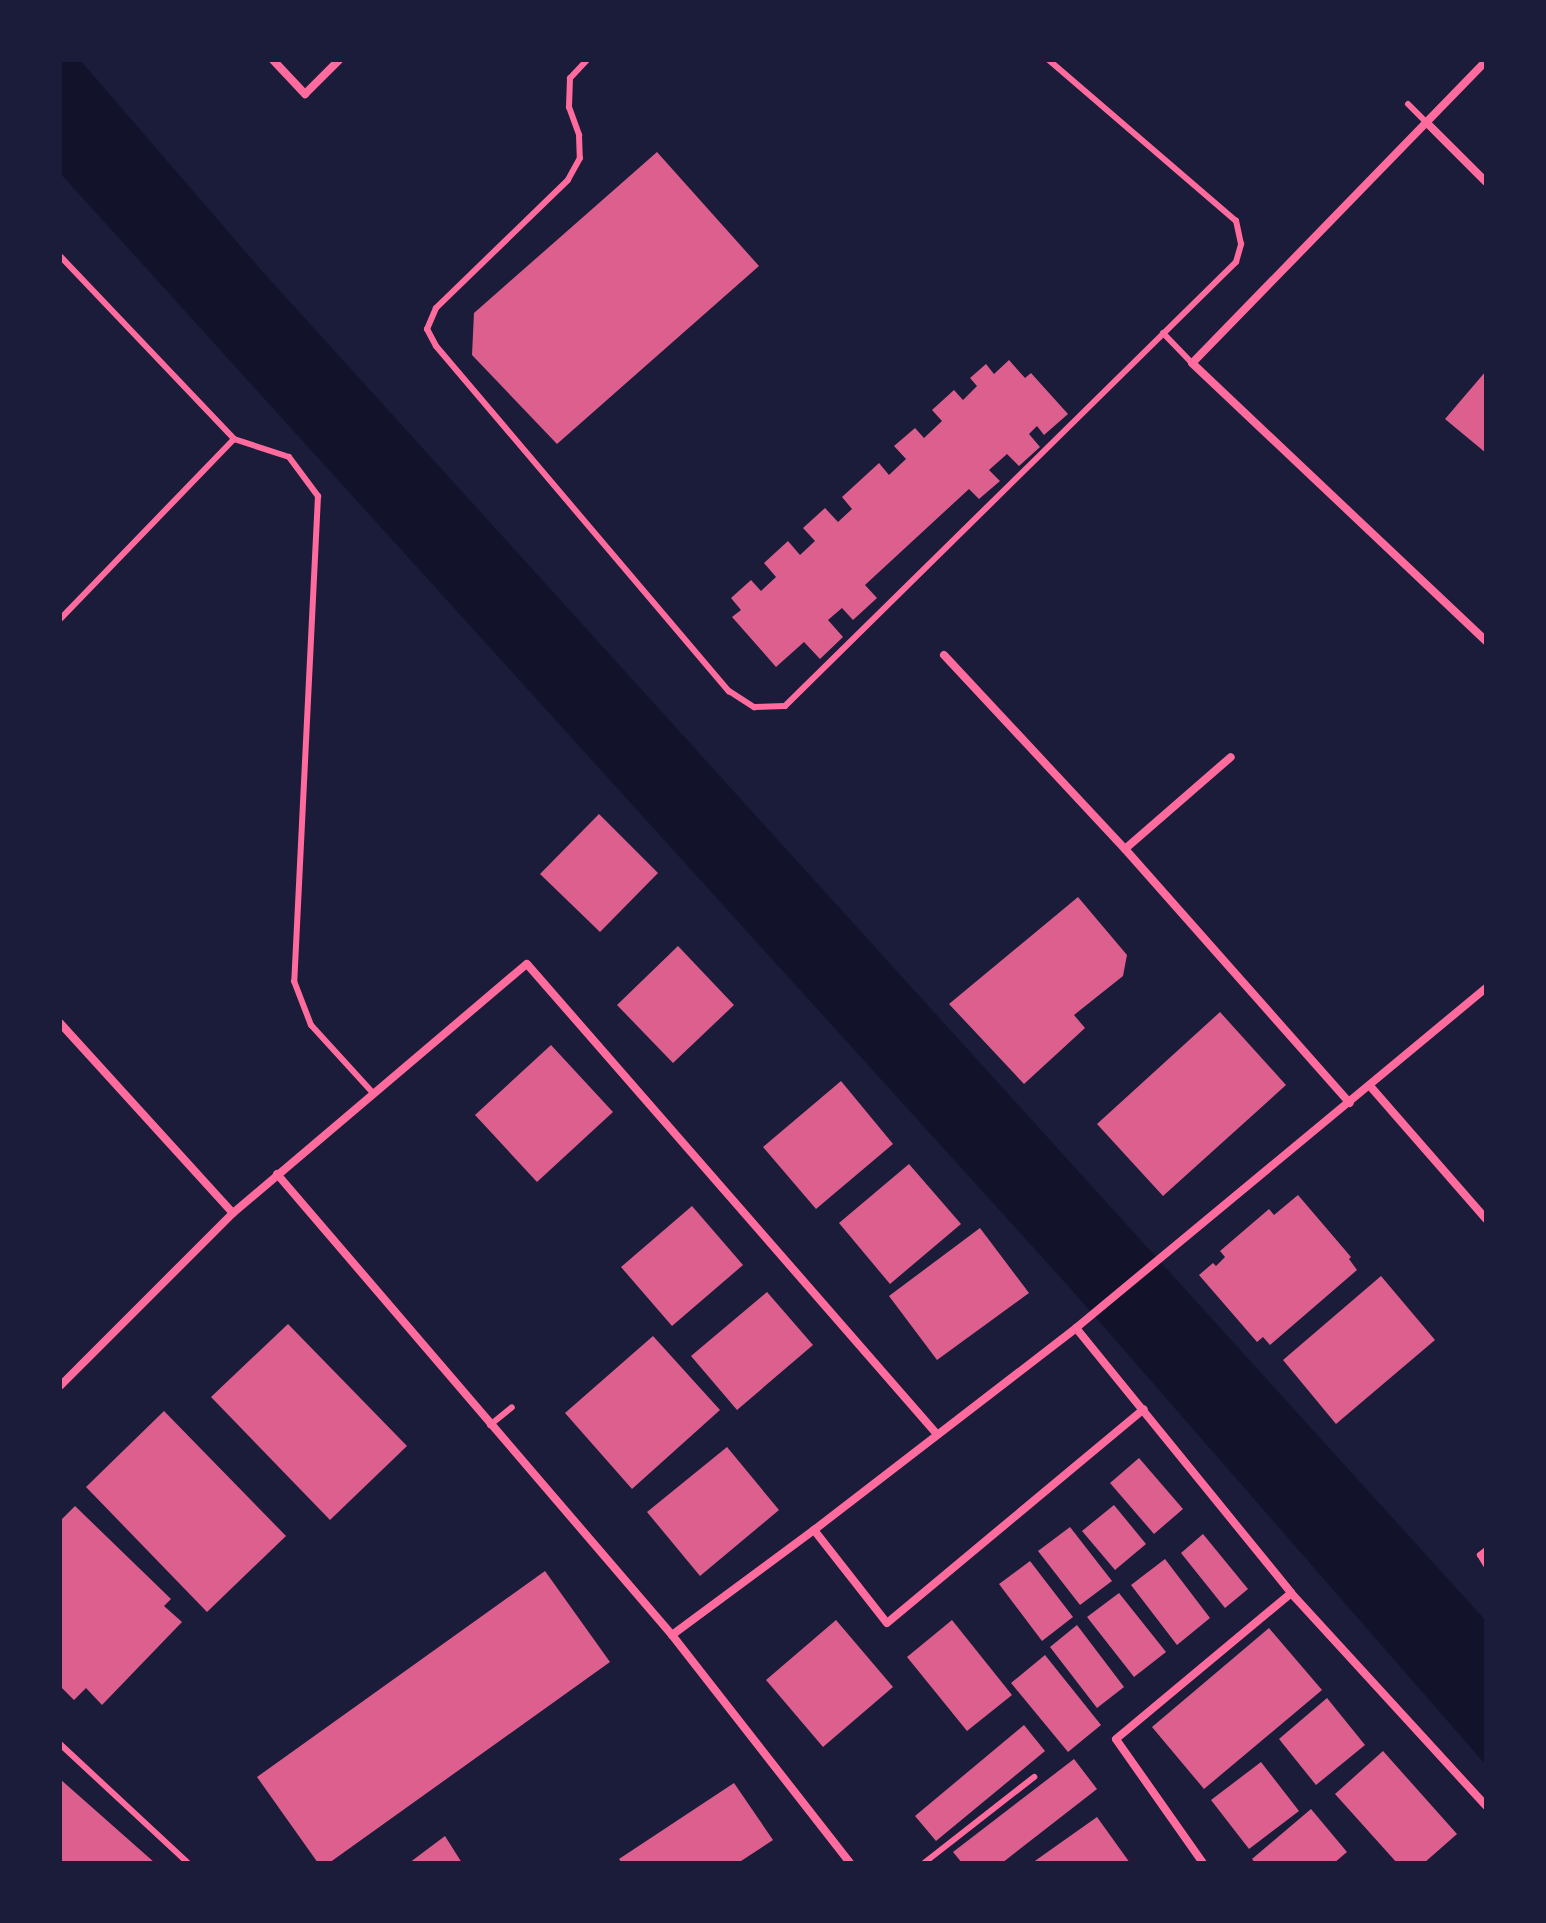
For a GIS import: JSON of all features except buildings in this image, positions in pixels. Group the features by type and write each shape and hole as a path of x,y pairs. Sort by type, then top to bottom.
{"street":[{"path":"273,60 305,94 339,60"},
{"path":"1486,61 1192,363 1486,641"},
{"path":"1427,123 1486,182"},
{"path":"944,655 1125,849 1350,1103"},
{"path":"1125,849 1231,757"},
{"path":"60,1386 233,1213 527,964 936,1433"},
{"path":"672,1635 1076,1328 1486,988"},
{"path":"60,1023 233,1213"},
{"path":"1370,1086 1486,1219"},
{"path":"277,1174 672,1635 850,1863"},
{"path":"1076,1328 1291,1593 1486,1806"},
{"path":"814,1530 887,1623 1144,1409"},
{"path":"1203,1863 1116,1739 1291,1593"}],"lane":[{"path":"587,60 570,78 569,107 579,135 580,158 568,180 436,308 427,329 436,346 729,691 754,707 785,706 1236,262 1241,244 1236,221 1049,60"},
{"path":"1408,104 1427,123"},
{"path":"60,256 234,439 289,457 318,496 294,981 311,1025 374,1094"},
{"path":"1163,333 1192,363"},
{"path":"60,619 234,439"},
{"path":"490,1425 512,1407"},
{"path":"1486,1550 1480,1555 1486,1565"},
{"path":"60,1744 188,1863"},
{"path":"924,1863 1034,1777"}],"shaded area":[{"path":"60,60 80,60 262,271 1486,1621 1486,1765 1070,1288 60,173"}]}
